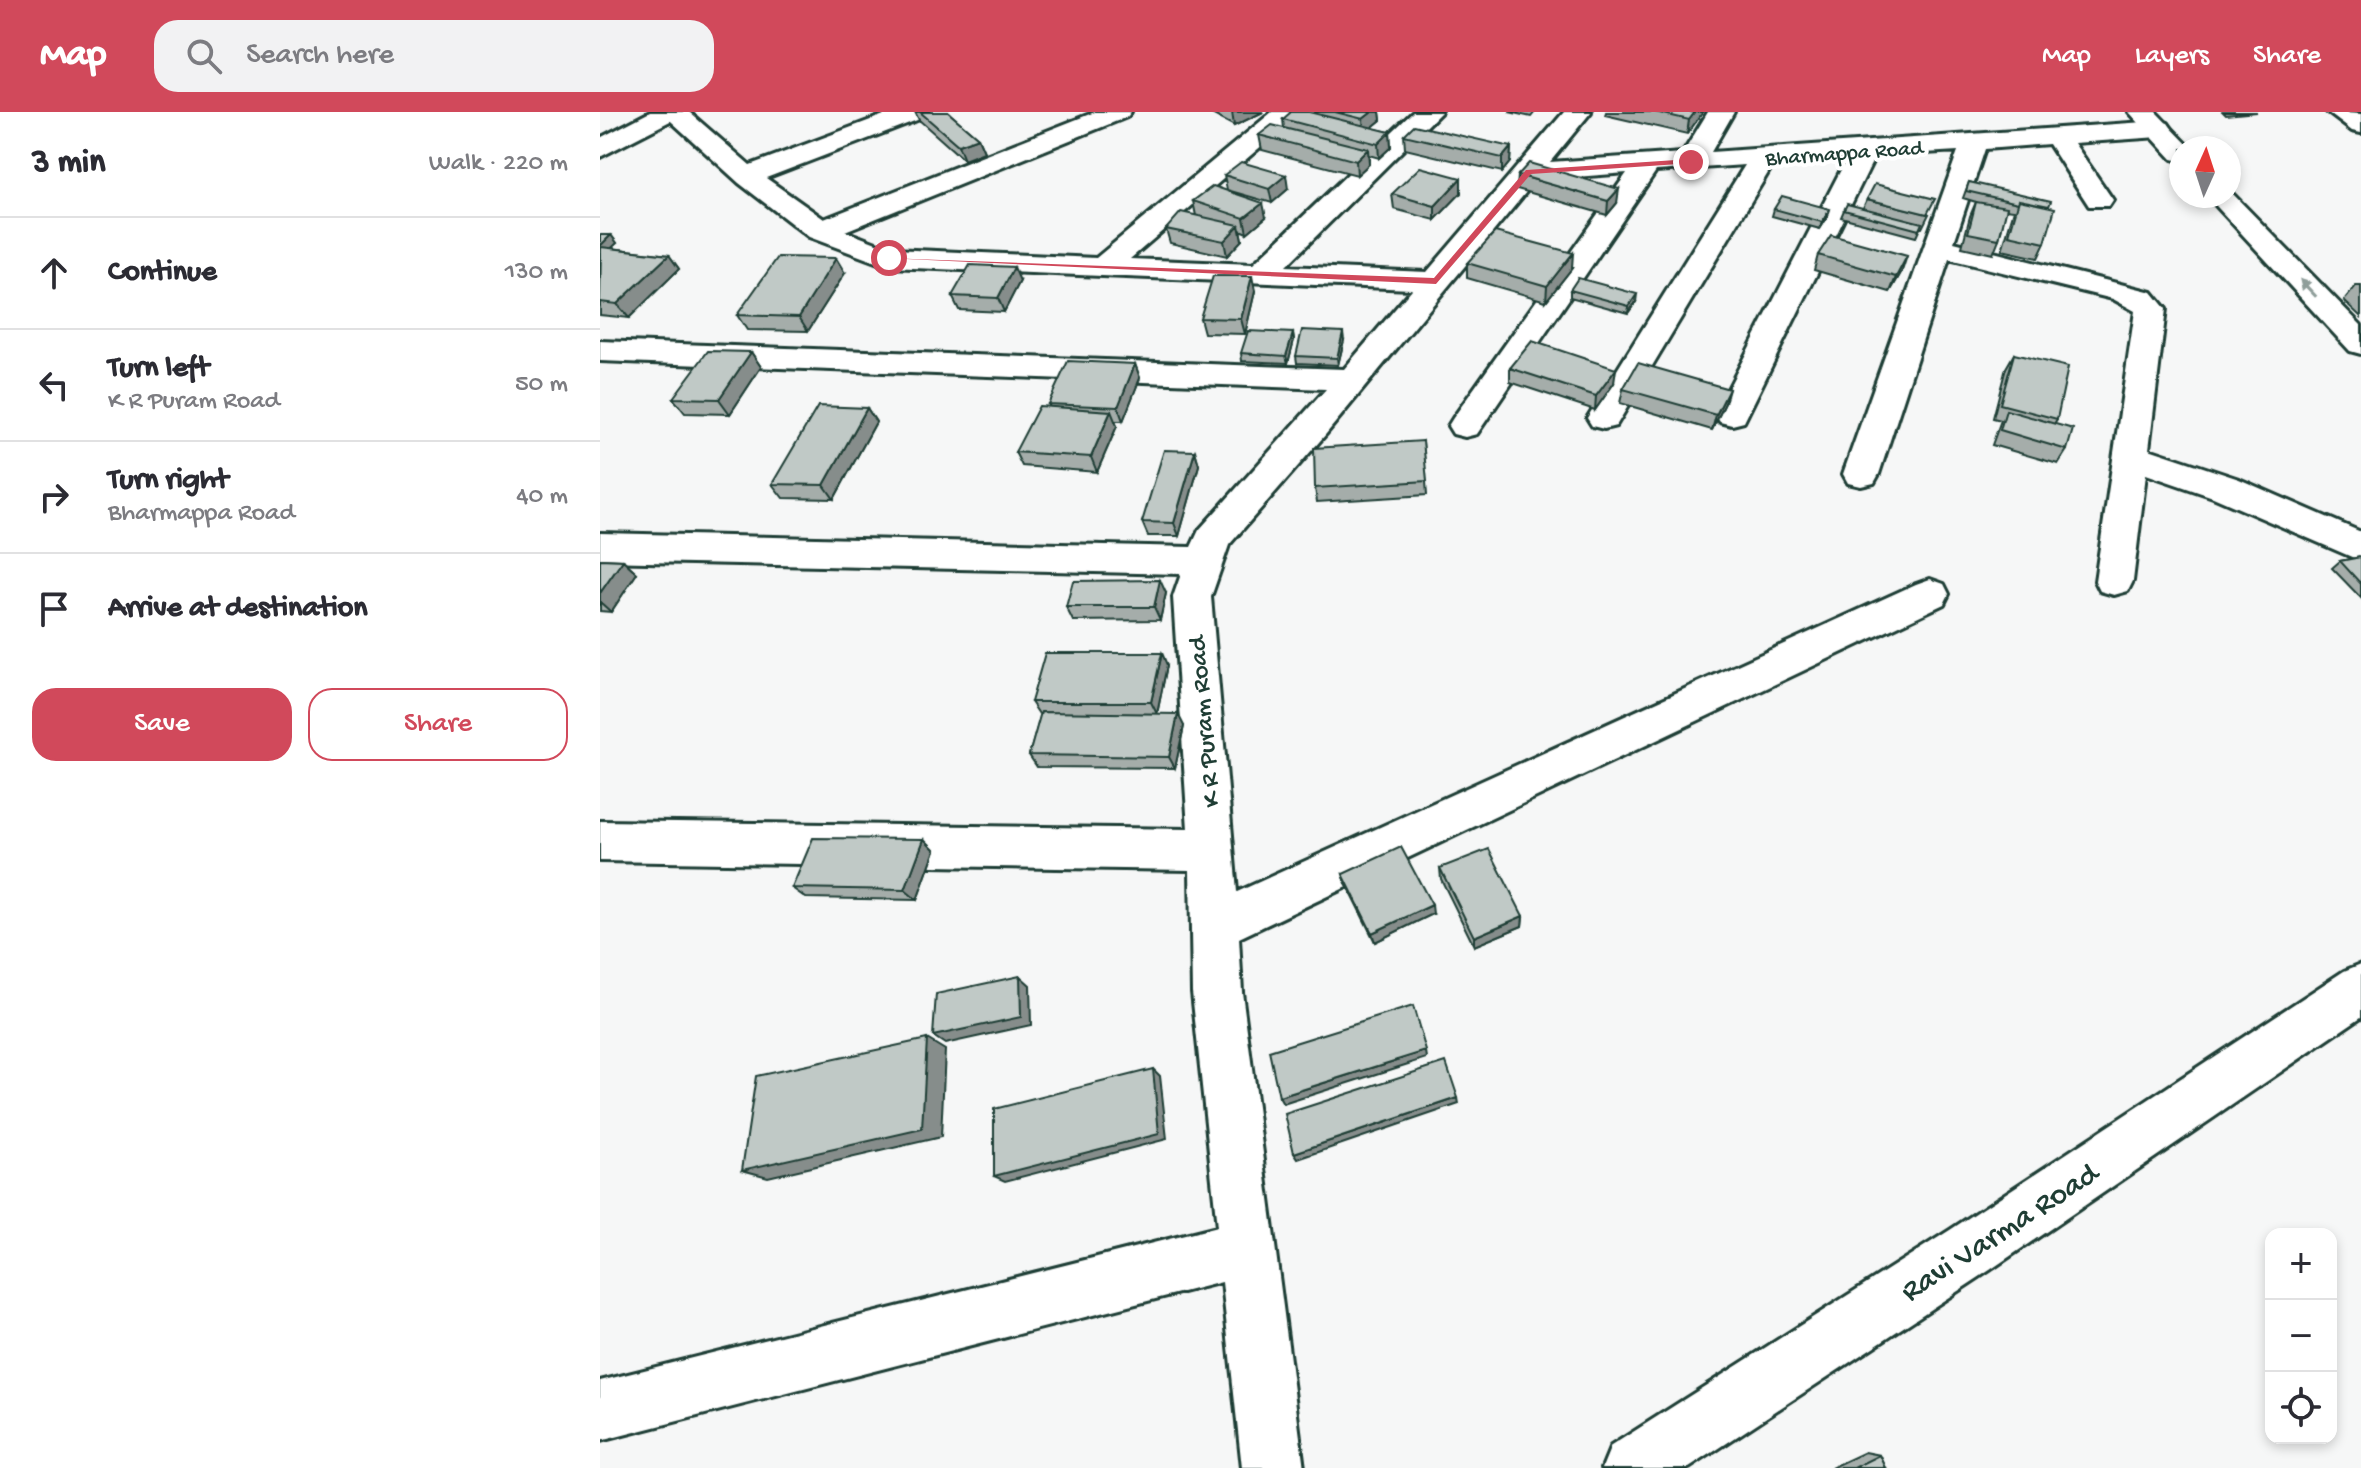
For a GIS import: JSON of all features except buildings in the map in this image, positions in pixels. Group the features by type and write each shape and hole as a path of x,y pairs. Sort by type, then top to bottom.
{"street":[{"path":"600,149 671,112 819,231 862,251 889,258 1436,281"},
{"path":"748,175 916,112"},
{"path":"819,231 1118,112"},
{"path":"1102,268 1288,112"},
{"path":"1259,275 1428,112"},
{"name":"K R Puram Road","path":"1273,1468 1217,992 1212,850 1192,597 1212,540 1353,380 1578,112"},
{"path":"1691,162 1721,112"},
{"path":"2340,112 2361,125"},
{"path":"2150,121 2169,141"},
{"name":"Bharmappa Road","path":"1529,172 2057,137 2150,121"},
{"path":"2057,137 2099,200"},
{"path":"1861,474 1974,142"},
{"path":"1732,414 1865,150"},
{"path":"1604,418 1764,157"},
{"path":"1465,426 1647,165"},
{"path":"2232,208 2361,344"},
{"path":"1938,247 2124,293 2141,299 2151,309 2114,581"},
{"path":"600,351 1353,380"},
{"path":"2132,456 2226,488 2361,547"},
{"path":"600,547 1203,561"},
{"path":"1214,926 1930,594"},
{"path":"600,841 860,842 1212,850"},
{"name":"Ravi Varma Road","path":"1633,1468 1983,1242 2361,988"},
{"path":"600,1411 1247,1248"}],"route":[{"path":"889,258 1436,281 1529,172 1691,162"}]}
